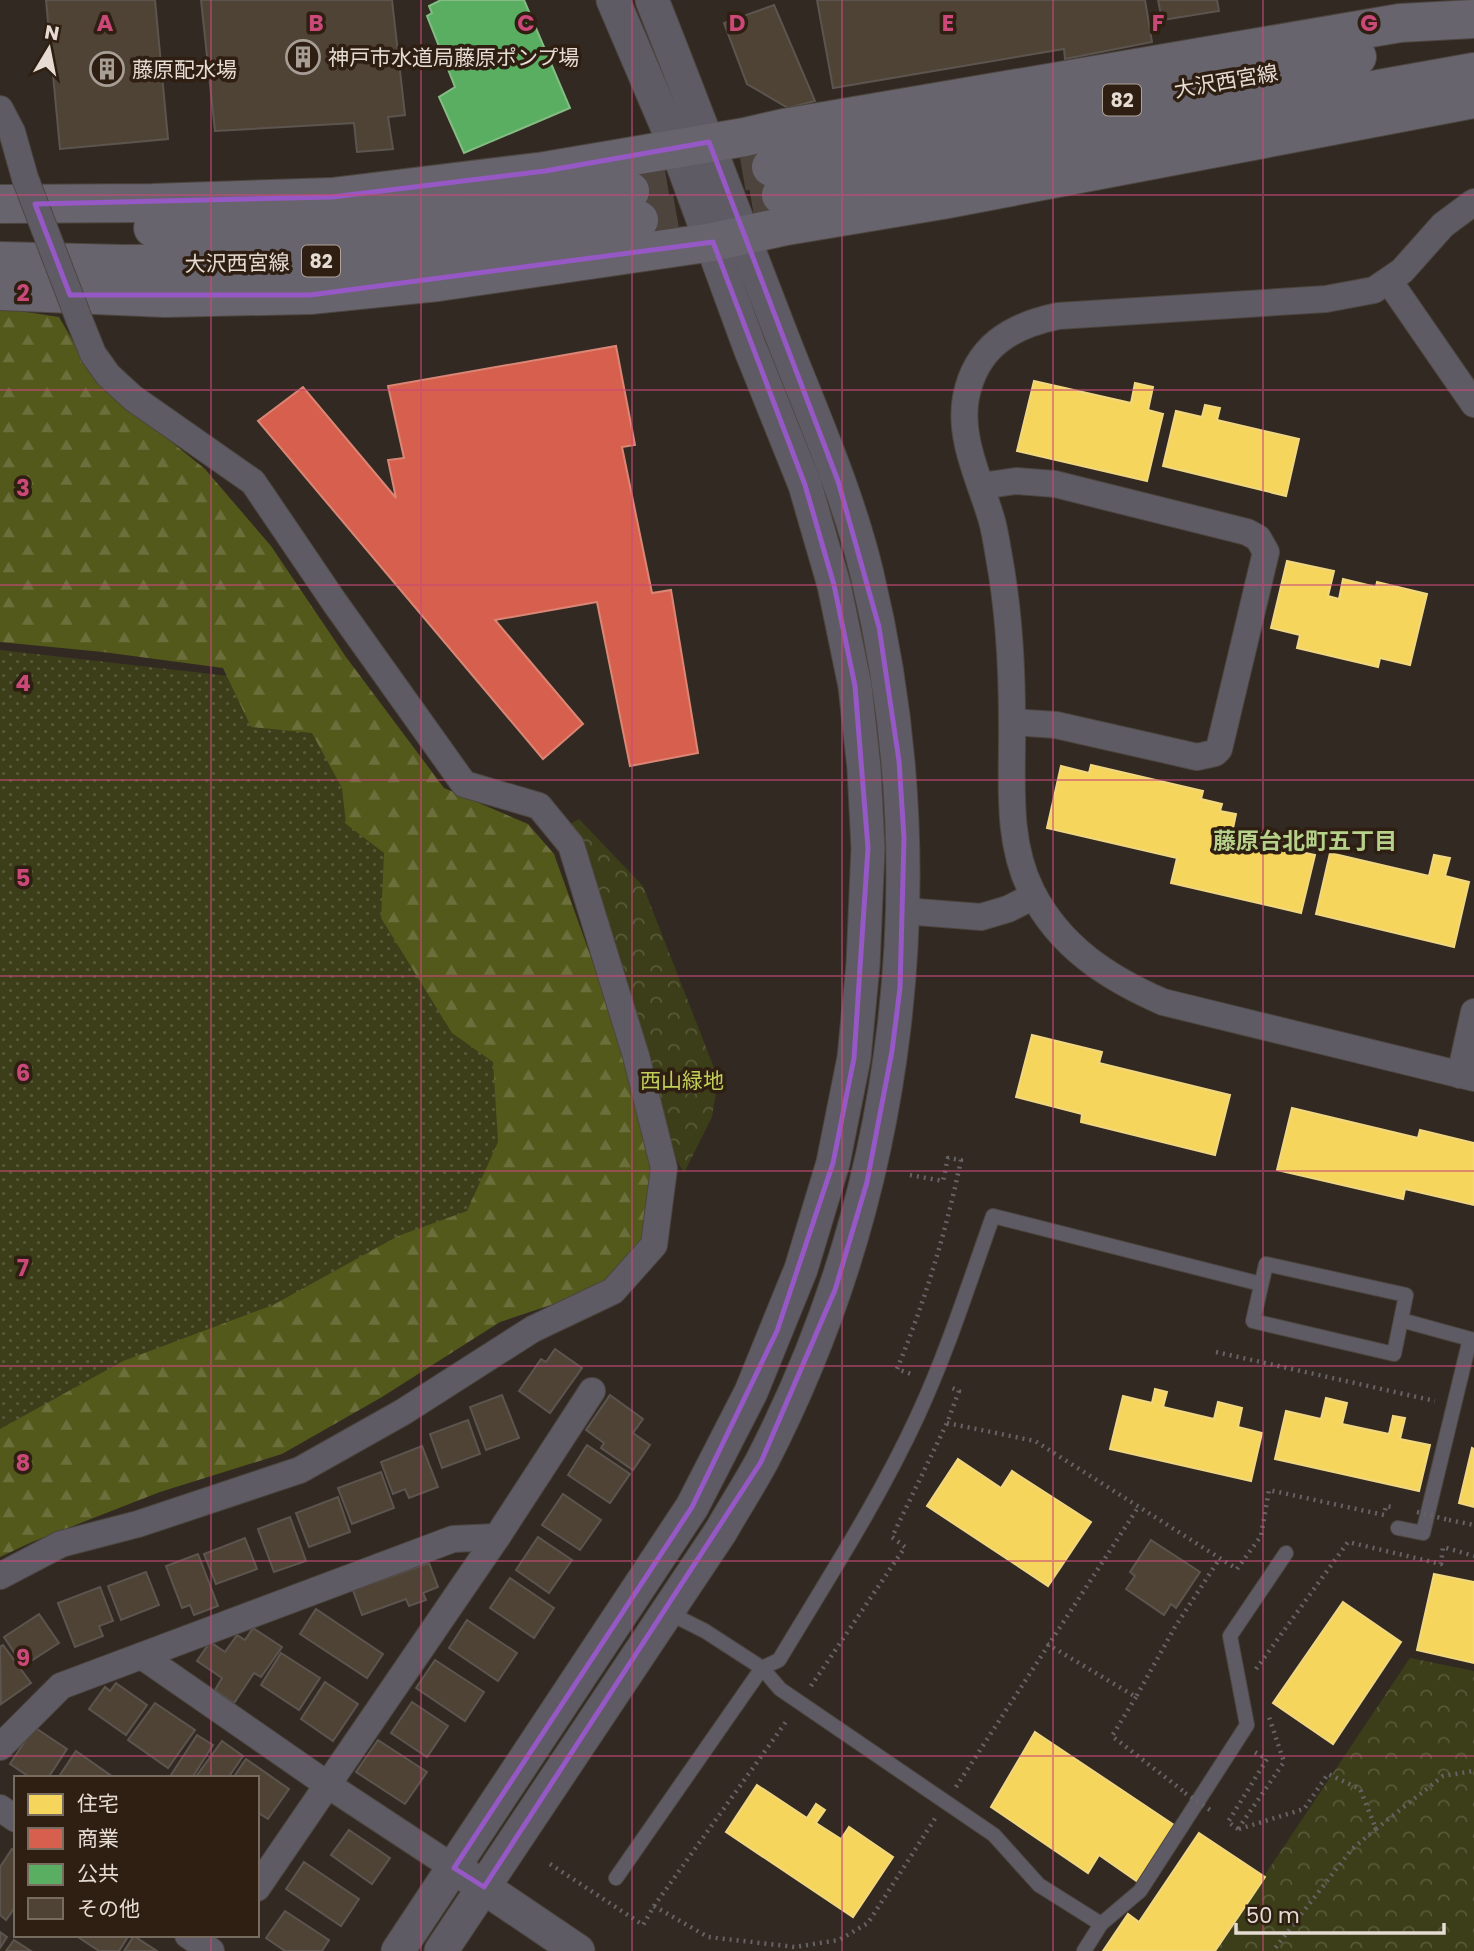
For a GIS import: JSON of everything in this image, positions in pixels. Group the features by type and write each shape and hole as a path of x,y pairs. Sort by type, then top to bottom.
{"main road":[{"path":"13,191 152,203 332,197 545,171 1400,23 1474,19"},
{"name":"大沢西宮線","path":"1474,36 1138,97 850,155 776,181 1474,72"},
{"path":"0,291 165,298 310,295 438,282 729,239 786,226 1474,100"},
{"name":"大沢西宮線","path":"0,226 235,229 384,227 509,212 635,206 423,253 293,262 123,264 0,261"}],"street":[{"path":"613,0 692,145"},
{"path":"441,1951 721,1531 761,1462 806,1365 835,1290 867,1182 882,1112 900,988 904,838 899,761 889,686 867,571 838,481 729,239 692,145 652,0"},
{"path":"0,109 6,132 13,191 79,318 93,354 117,383 134,398 253,482 334,603 464,784 540,806 571,845 636,1056 664,1168 654,1245 613,1291 533,1329 403,1412 300,1469 138,1524 61,1544 0,1576"},
{"path":"1474,202 1448,220 1413,260 1389,282 1374,290 1326,299 1058,317 1035,321 996,342 980,360 967,397 965,415 967,437 993,523 1003,582 1012,722 1013,826 1024,873 1034,896 1077,953 1102,972 1163,1002 1467,1076 1474,1012"},
{"path":"398,1951 692,1507 751,1392 801,1269 833,1163 853,1058 863,965 868,848 864,768 855,686 834,585 805,485 750,348 729,239"},
{"path":"1389,282 1466,379 1474,404"},
{"path":"981,486 1016,481 1055,484 1247,532 1258,538 1266,552 1219,749 1215,753 1197,757 1056,724 1012,722"},
{"path":"904,911 981,917 1008,909 1034,896"},
{"path":"259,1885 497,1537 592,1391"},
{"path":"0,1747 61,1686 453,1539 497,1537"},
{"path":"142,1656 328,1785 578,1951"},
{"path":"191,1937 213,1951"}],"lane":[{"path":"616,1878 762,1668 779,1660 869,1511 917,1418 943,1359 993,1216 1261,1284"},
{"path":"1266,1264 1406,1295 1394,1354 1253,1321 1261,1284 1266,1264"},
{"path":"1398,1528 1423,1533 1472,1339 1401,1320"},
{"path":"1084,1951 1101,1924 1140,1891 1247,1725 1230,1636 1286,1553"},
{"path":"667,1612 705,1631 762,1668 780,1689 994,1835 1039,1885 1101,1924"}],"path":[{"path":"910,1175 943,1181 948,1158"},
{"path":"1216,1352 1454,1405"},
{"path":"947,1423 1035,1441 1237,1569 1261,1536 1269,1490 1384,1515 1386,1506 1396,1508"},
{"path":"1406,1510 1474,1525"},
{"path":"1255,1670 1348,1542 1441,1563 1443,1547 1474,1556"},
{"path":"1213,1812 1112,1736 1175,1627 1220,1558"},
{"path":"1047,1644 1136,1697"},
{"path":"1238,1829 1283,1762 1267,1710"},
{"path":"1238,1829 1228,1822 1267,1759 1254,1751 1248,1760"},
{"path":"1273,1951 1352,1850 1443,1776 1474,1771"},
{"path":"1238,1829 1304,1809 1328,1773 1360,1789 1376,1829"}],"highlighted area":[{"path":"709,142 838,481 879,627 899,761 904,838 900,988 892,1051 867,1182 835,1290 761,1462 484,1887 454,1868 692,1507 777,1331 833,1163 854,1058 868,848 855,686 834,585 805,485 713,242 310,295 70,295 35,204 332,197 545,171"}],"green space":[{"path":"0,308 59,317 96,381 205,469 271,546 346,657 444,788 528,824 554,854 612,1016 652,1169 644,1239 602,1288 500,1322 382,1397 282,1454 160,1492 0,1557 0,1429 123,1361 273,1305 398,1236 467,1211 498,1142 493,1062 452,1033 381,918 384,853 346,824 342,788 312,733 251,727 223,668 0,642"},
{"path":"0,650 372,692 595,1189 0,1473"},
{"name":"西山緑地","path":"579,819 643,886 718,1078 712,1117 684,1173 666,1141 563,828"},
{"path":"1410,1658 1474,1671 1474,1951 1214,1951"}],"building: 住宅":[{"path":"1034,381 1131,403 1135,383 1153,387 1148,410 1163,414 1147,481 1017,451"},
{"path":"1205,405 1220,408 1217,420 1299,439 1286,496 1163,466 1176,411 1202,417"},
{"path":"1287,561 1334,571 1328,596 1339,599 1343,579 1376,587 1377,582 1427,594 1410,665 1380,658 1378,667 1297,648 1300,635 1271,628"},
{"path":"1091,765 1203,791 1201,799 1222,804 1220,811 1236,814 1232,833 1251,837 1252,831 1289,840 1287,849 1315,855 1301,913 1171,883 1177,858 1047,828 1061,766 1089,773"},
{"path":"1330,853 1429,876 1434,855 1450,858 1445,876 1469,882 1454,947 1316,914"},
{"path":"1032,1035 1102,1052 1099,1063 1230,1095 1215,1155 1081,1122 1082,1114 1016,1097"},
{"path":"1292,1108 1418,1138 1420,1130 1474,1143 1474,1205 1405,1189 1403,1199 1277,1170"},
{"path":"1155,1389 1167,1392 1163,1407 1214,1419 1218,1402 1242,1408 1238,1427 1262,1433 1251,1481 1110,1449 1123,1396 1152,1403"},
{"path":"1326,1398 1347,1403 1342,1424 1389,1434 1393,1416 1405,1418 1400,1439 1430,1445 1419,1491 1275,1459 1286,1411 1321,1419"},
{"path":"1472,1448 1474,1449 1474,1507 1459,1503"},
{"path":"958,1459 1001,1488 1012,1471 1091,1522 1048,1586 927,1506"},
{"path":"1434,1574 1474,1582 1474,1663 1417,1650"},
{"path":"1343,1602 1401,1642 1333,1744 1273,1703"},
{"path":"1035,1732 1174,1825 1138,1882 1099,1855 1088,1873 991,1807"},
{"path":"757,1785 807,1818 816,1804 825,1810 816,1823 841,1839 849,1827 893,1857 853,1917 726,1832"},
{"path":"1199,1833 1265,1877 1215,1951 1103,1951 1128,1914 1139,1922"}],"building: 商業":[{"path":"616,346 635,445 622,447 652,593 671,590 698,753 630,766 597,602 495,620 583,724 543,759 258,421 303,387 396,498 388,460 404,458 388,386"}],"building: 公共":[{"path":"441,0 524,0 570,108 464,153 439,97 455,87 427,16 432,13 429,6"}],"building: その他":[{"name":"藤原配水場","path":"46,0 155,0 168,139 60,149"},
{"name":"神戸市水道局藤原ポンプ場","path":"201,0 392,0 405,115 388,117 393,149 357,152 354,123 215,131"},
{"path":"817,0 1145,0 1152,42 1065,59 1064,49 833,88"},
{"path":"1158,0 1217,0 1219,11 1162,20"},
{"path":"774,5 815,101 788,108 747,84 724,23"},
{"path":"555,1349 582,1368 550,1413 519,1391 541,1359 546,1362"},
{"path":"502,1395 519,1438 486,1450 470,1407"},
{"path":"610,1395 643,1419 633,1433 650,1445 633,1470 601,1448 604,1443 586,1430"},
{"path":"468,1420 480,1454 442,1468 430,1434"},
{"path":"587,1445 630,1474 610,1503 568,1475"},
{"path":"422,1446 438,1487 409,1498 405,1489 393,1494 381,1462"},
{"path":"381,1472 394,1508 352,1524 338,1488"},
{"path":"563,1494 601,1520 580,1550 542,1525"},
{"path":"338,1497 350,1532 309,1547 296,1513"},
{"path":"290,1517 306,1561 274,1572 258,1529"},
{"path":"538,1537 572,1560 549,1593 516,1570"},
{"path":"245,1538 257,1569 216,1584 204,1554"},
{"path":"1151,1540 1200,1572 1176,1608 1171,1604 1164,1615 1126,1589 1135,1576 1130,1572"},
{"path":"198,1554 218,1606 194,1615 190,1605 182,1608 166,1566"},
{"path":"429,1563 438,1587 423,1593 426,1600 409,1606 406,1599 362,1615 353,1590"},
{"path":"146,1572 159,1605 121,1620 108,1586"},
{"path":"510,1578 554,1608 534,1638 490,1608"},
{"path":"100,1587 113,1621 99,1626 103,1636 75,1647 58,1603"},
{"path":"316,1609 383,1654 367,1678 300,1634"},
{"path":"39,1614 59,1643 23,1666 4,1637"},
{"path":"467,1620 517,1653 498,1681 449,1648"},
{"path":"253,1628 282,1647 261,1677 254,1673 234,1703 215,1690 222,1678 197,1661 210,1642 225,1652 237,1635 245,1640"},
{"path":"3,1645 31,1683 1,1704 0,1647"},
{"path":"281,1653 320,1678 299,1710 261,1685"},
{"path":"435,1660 484,1692 465,1721 416,1688"},
{"path":"325,1682 358,1704 333,1741 301,1719"},
{"path":"116,1683 147,1705 126,1735 89,1709 105,1687 110,1691"},
{"path":"412,1702 448,1726 427,1757 391,1733"},
{"path":"155,1703 195,1730 168,1768 128,1740"},
{"path":"34,1727 67,1749 49,1776 28,1776 10,1764"},
{"path":"197,1735 213,1745 193,1776 170,1776"},
{"path":"378,1740 427,1772 405,1804 356,1772"},
{"path":"222,1741 243,1756 229,1776 196,1776"},
{"path":"76,1751 112,1776 59,1776"},
{"path":"246,1759 289,1789 268,1819 259,1813 259,1776 234,1776"},
{"path":"349,1830 390,1858 372,1884 331,1855"},
{"path":"12,1849 14,1850 14,1909 6,1920 0,1915 0,1867"},
{"path":"304,1862 359,1899 341,1926 286,1889"},
{"path":"285,1911 329,1940 322,1951 285,1951 266,1938"},
{"path":"0,1932 7,1937 0,1948"},
{"path":"78,1937 128,1937 119,1951 99,1951"},
{"path":"136,1937 157,1951 124,1951"},
{"path":"14,1940 31,1951 6,1951"}],"tunnel":[{"path":"630,191 771,167"},
{"path":"639,220 781,195"}],"place":[{"name":"神戸市水道局藤原ポンプ場","path":"303,57"},
{"name":"藤原配水場","path":"107,69"}],"district":[{"name":"藤原台北町五丁目","path":"1305,841"}]}
